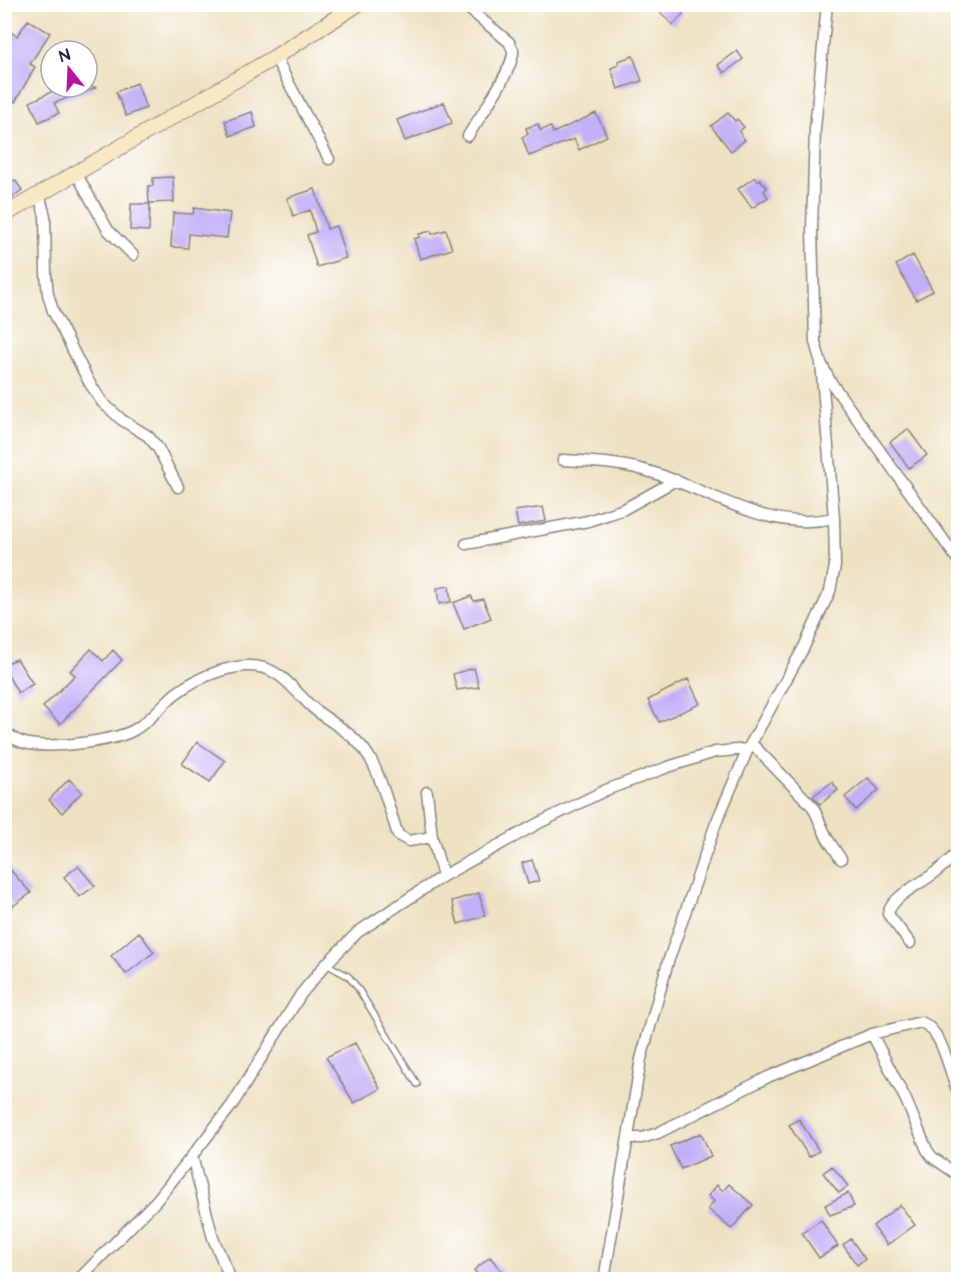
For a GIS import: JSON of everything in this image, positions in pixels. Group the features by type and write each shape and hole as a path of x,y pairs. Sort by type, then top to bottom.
{"street":[{"path":"4,215 275,57 358,4"},
{"path":"463,4 509,42 513,50 511,60 496,92 468,136"},
{"path":"827,4 815,129 812,229 815,342 821,363 830,381 958,560"},
{"path":"275,57 329,159"},
{"path":"76,173 108,230 133,255"},
{"path":"39,194 45,216 46,274 53,311 89,382 102,402 122,420 148,436 158,448 178,487"},
{"path":"604,1280 641,1059 668,962 716,824 750,746 804,647 830,591 835,566 834,518 821,363"},
{"path":"563,460 622,464 676,480 767,517 799,523 814,523 834,518"},
{"path":"466,544 588,521 624,509 676,480"},
{"path":"4,730 19,742 37,744 87,744 113,738 134,730 176,693 199,679 238,667 261,667 276,672 315,709 345,729 360,743 370,757 398,835 409,841 432,837"},
{"path":"750,746 813,807 827,838 841,860"},
{"path":"78,1280 156,1201 231,1105 301,994 326,964 358,932 442,876 606,790 715,752 750,746"},
{"path":"427,792 432,837 442,876"},
{"path":"910,943 888,914 890,907 908,891 935,873 958,852"},
{"path":"628,1138 642,1138 658,1133 768,1077 873,1034 921,1022 928,1024 936,1032 958,1092"},
{"path":"873,1034 906,1100 927,1150 932,1157 958,1175"},
{"path":"192,1156 218,1255 231,1280"}],"lane":[{"path":"326,964 348,976 357,987 417,1084"}],"building":[{"path":"652,4 679,4 683,14 673,25"},
{"path":"28,20 50,33 46,39 39,39 39,50 30,64 35,67 15,102 4,96 4,28 17,36"},
{"path":"737,51 743,59 724,73 718,65"},
{"path":"633,56 642,81 618,89 611,68 619,65 618,61"},
{"path":"137,83 146,108 126,116 116,92"},
{"path":"39,98 65,99 54,103 59,113 39,122 30,102"},
{"path":"444,102 452,123 405,141 397,120"},
{"path":"252,112 256,127 230,136 225,121"},
{"path":"596,113 607,136 579,150 574,139 529,156 522,137 528,134 526,128 538,124 540,130 551,127 553,133"},
{"path":"728,113 744,127 739,132 745,140 731,151 711,126"},
{"path":"173,177 174,202 149,203 148,186 153,186 153,178"},
{"path":"755,177 758,181 760,179 767,188 764,191 768,197 752,208 738,189"},
{"path":"15,180 22,190 4,203 4,187"},
{"path":"315,189 327,229 336,226 346,258 317,267 307,235 316,232 310,210 293,216 287,198"},
{"path":"131,204 150,204 149,231 130,230"},
{"path":"194,208 230,213 227,238 189,234 188,248 171,247 173,213 193,214"},
{"path":"446,230 452,249 420,259 414,239 420,237 419,234 431,231 432,234"},
{"path":"913,255 933,291 916,300 896,265"},
{"path":"908,429 927,455 909,468 890,442"},
{"path":"543,507 546,521 518,526 515,511"},
{"path":"449,586 451,602 439,604 437,588"},
{"path":"471,596 474,601 483,599 491,618 464,629 453,603"},
{"path":"91,649 103,661 113,650 122,660 60,724 43,707 75,675 70,671"},
{"path":"17,659 33,684 18,693 4,669 4,664"},
{"path":"474,668 479,687 457,690 453,674"},
{"path":"688,679 700,704 659,722 648,700"},
{"path":"197,742 225,761 210,782 182,764"},
{"path":"868,778 879,790 856,810 845,797"},
{"path":"69,779 82,792 62,813 49,800"},
{"path":"832,782 838,790 820,804 813,796"},
{"path":"532,860 539,881 528,884 522,863"},
{"path":"4,863 31,893 13,906 4,896"},
{"path":"78,866 95,886 79,897 64,877"},
{"path":"479,893 485,916 458,924 452,901"},
{"path":"139,932 154,952 126,974 111,956"},
{"path":"355,1043 380,1089 354,1103 326,1057"},
{"path":"799,1119 819,1151 809,1157 789,1125"},
{"path":"701,1133 711,1156 681,1169 670,1146"},
{"path":"832,1166 848,1186 839,1193 823,1173"},
{"path":"729,1184 753,1205 731,1229 708,1209 714,1201 708,1196 717,1185 723,1191"},
{"path":"848,1193 854,1206 830,1215 825,1205"},
{"path":"900,1205 915,1225 887,1245 873,1226"},
{"path":"821,1220 838,1246 819,1258 802,1233"},
{"path":"851,1239 865,1259 857,1265 843,1245"},
{"path":"490,1257 509,1280 482,1280 474,1270"}]}
